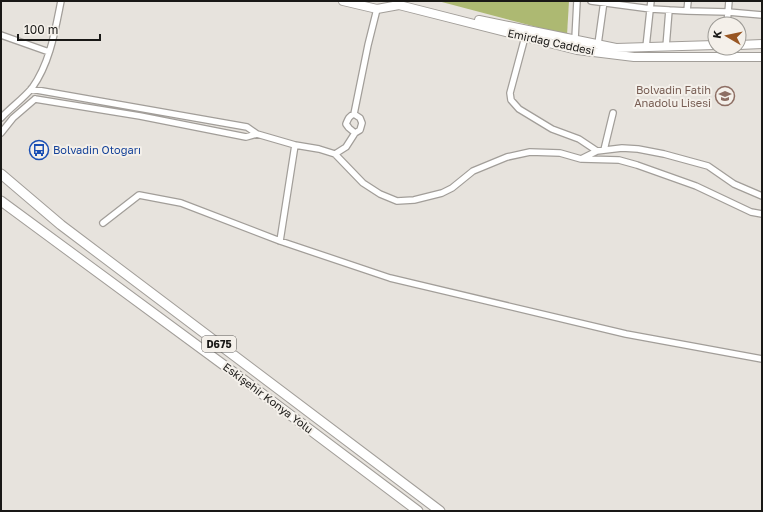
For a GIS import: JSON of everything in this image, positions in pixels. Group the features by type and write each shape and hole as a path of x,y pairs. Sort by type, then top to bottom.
{"highway":[{"name":"D675","path":"1,174 61,225 440,511"},
{"name":"Eskişehir Konya Yolu","path":"1,201 244,380 418,511"}],"main road":[{"name":"Emirdağ Caddesi","path":"343,1 377,9 399,5 578,50 634,57 762,57"},
{"name":"Emirdağ Caddesi","path":"384,1 616,48 707,46"},
{"path":"747,45 762,44"}],"street":[{"path":"1,118 31,89 41,73 50,52 61,1"},
{"path":"577,1 575,40 578,50"},
{"path":"591,1 650,9 728,12 762,16"},
{"path":"646,47 651,1"},
{"path":"687,11 688,1"},
{"path":"728,16 729,1"},
{"path":"598,44 604,2"},
{"path":"355,133 346,124 350,116 354,114 377,9"},
{"path":"666,47 669,10"},
{"path":"1,35 50,52"},
{"path":"525,37 510,93 510,100 519,109 552,129 579,139 597,151"},
{"path":"31,89 35,99"},
{"path":"31,89 247,127 257,134 295,145 319,149 335,154 363,183 380,194 397,201 414,200 442,193 452,188 473,171 507,157 530,152 560,153 581,160 619,160 637,165 696,186 751,212 762,214"},
{"path":"1,134 13,118 35,99"},
{"path":"35,99 140,116 246,137 257,134"},
{"path":"604,150 613,113"},
{"path":"335,154 346,146 355,133 360,130 362,123 360,118 354,114"},
{"path":"280,241 295,145"},
{"path":"581,160 597,151 622,148 638,149 708,166 734,184 762,196"},
{"path":"103,223 139,195 181,204 280,241 390,278 626,334 762,359"}],"green space":[{"path":"438,1 569,1 567,35"}],"place":[{"name":"Bolvadin Fatih Anadolu Lisesi","path":"725,96"},
{"name":"Bolvadin Otogarı","path":"39,150"}]}
